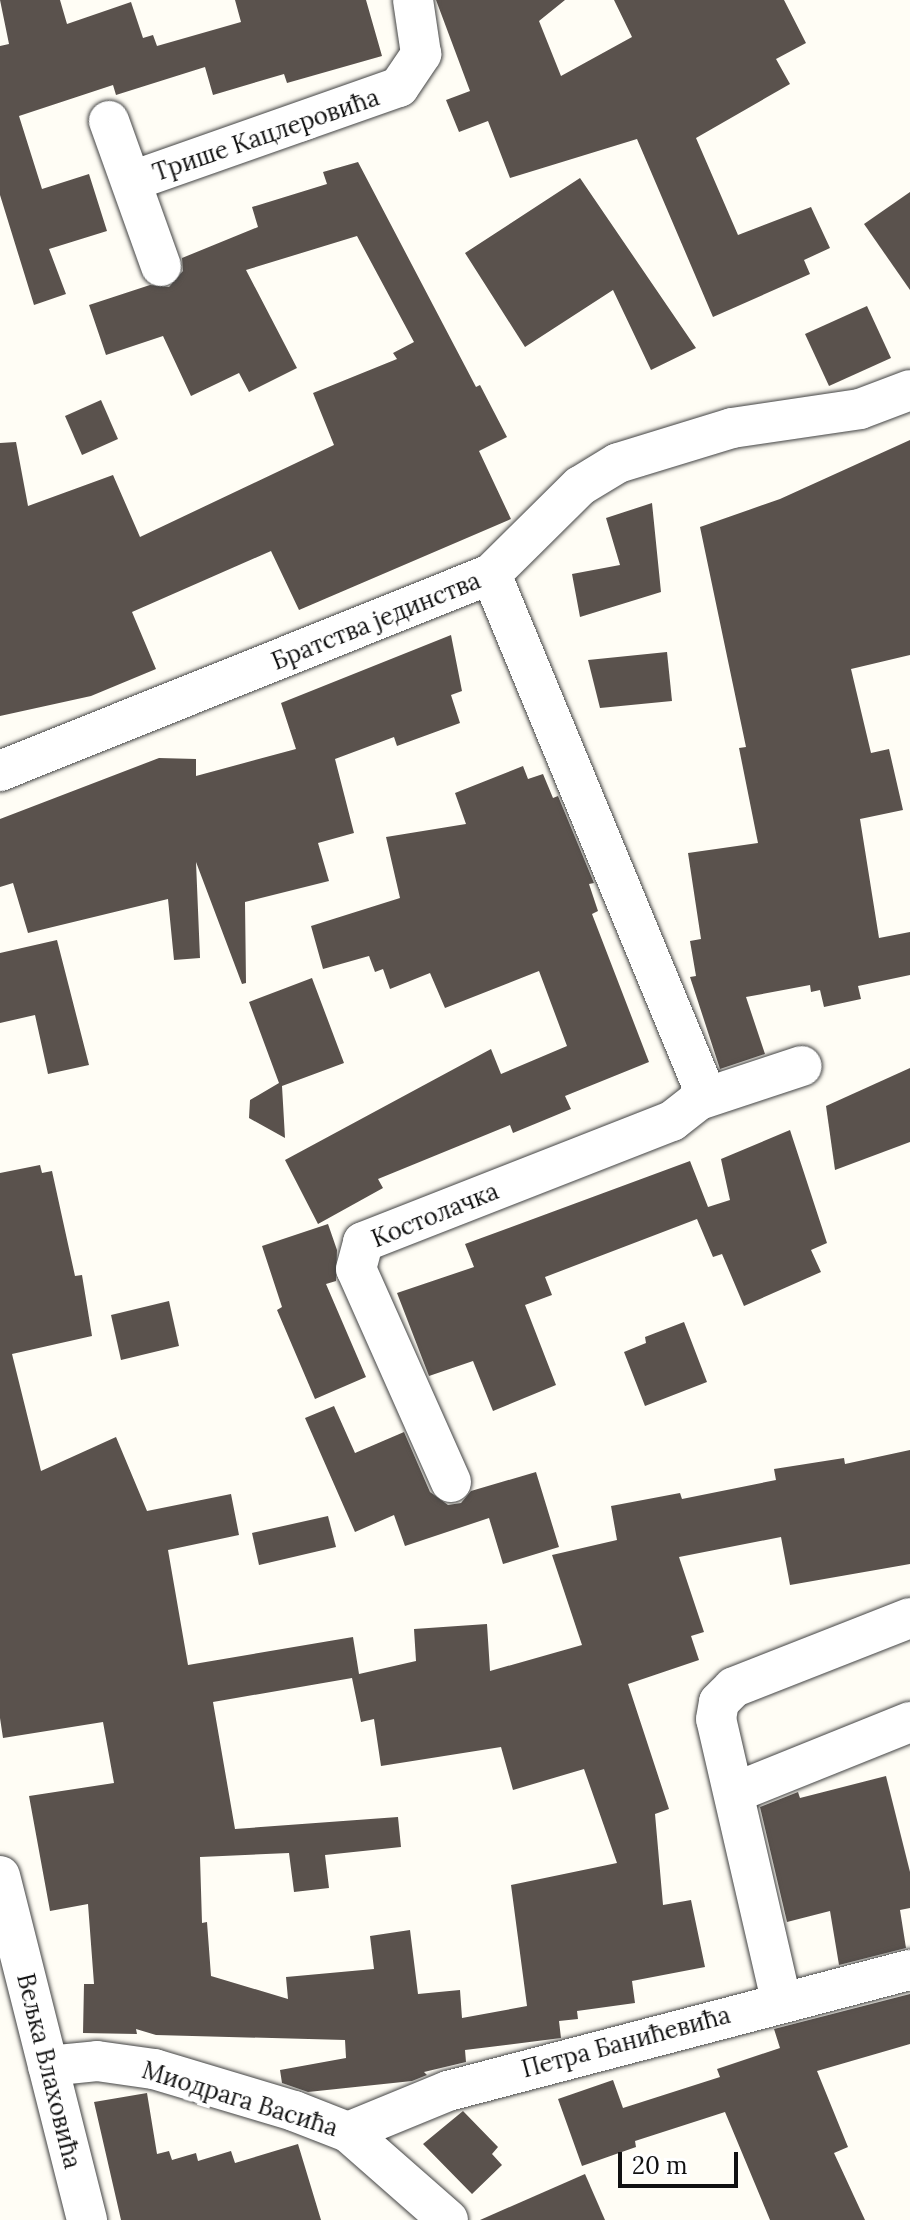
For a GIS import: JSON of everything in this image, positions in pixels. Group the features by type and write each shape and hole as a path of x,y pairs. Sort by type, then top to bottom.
{"street":[{"name":"Трише Кацлеровића","path":"132,181 399,87 421,54 413,0"},
{"name":"Трише Кацлеровића","path":"109,121 161,266"},
{"name":"Братства јединства","path":"0,771 491,574 580,486 618,463 732,428 860,409 910,390"},
{"path":"491,574 702,1085 699,1100"},
{"name":"Костолачка","path":"451,1482 356,1269 363,1242 672,1121 699,1100 802,1066"},
{"path":"781,2000 736,1792 716,1719 719,1702 734,1687 910,1618"},
{"path":"736,1792 910,1722"},
{"name":"Вељка Влаховића","path":"0,1876 87,2220"},
{"name":"Петра Банићевића","path":"348,2132 448,2091 781,2000 910,1970"},
{"name":"Миодрага Васића","path":"48,2066 97,2061 154,2069 348,2132 448,2220"}],"building":[{"path":"0,0 60,0 67,24 131,2 143,38 153,35 157,46 241,22 235,0 366,0 382,56 287,83 284,74 213,95 205,67 116,95 113,85 19,116 42,189 89,174 107,231 49,249 66,294 34,305 0,195 0,46 9,44"},
{"path":"436,0 565,0 539,21 561,76 632,37 614,0 784,0 806,43 776,59 790,84 696,138 738,235 811,207 830,248 804,260 810,274 713,317 637,139 510,178 488,121 459,132 446,100 470,91"},
{"path":"358,162 476,387 480,385 507,437 479,451 511,519 299,610 271,551 132,612 156,669 91,696 0,716 0,443 16,442 28,506 113,475 140,537 334,445 313,393 397,359 393,353 414,342 357,236 246,270 297,368 249,392 239,373 191,396 163,336 106,355 89,305 150,285 169,287 183,271 182,258 258,227 252,207 327,184 323,172"},
{"path":"580,178 696,348 651,370 613,290 525,347 465,253"},
{"path":"910,192 910,290 864,224"},
{"path":"867,306 891,358 829,386 805,334"},
{"path":"101,400 118,439 82,455 65,416"},
{"path":"910,440 910,655 851,669 871,753 889,749 903,810 860,819 879,938 910,932 910,975 858,986 861,999 824,1007 820,990 811,992 810,985 746,997 765,1054 720,1069 690,977 696,976 690,941 701,939 688,853 758,843 739,748 746,747 700,527 780,499"},
{"path":"652,503 661,592 580,617 572,574 620,565 606,518"},
{"path":"451,635 462,691 451,695 460,723 397,746 394,737 335,759 354,833 318,843 329,881 245,902 246,983 242,984 196,862 200,958 174,960 168,899 28,933 13,883 0,887 0,819 159,758 196,759 196,776 296,749 281,703"},
{"path":"667,652 672,701 600,708 588,660"},
{"path":"523,766 528,779 543,774 553,798 558,796 594,883 589,884 598,911 592,914 649,1062 565,1096 571,1109 513,1133 510,1125 378,1179 383,1188 318,1224 285,1160 491,1049 501,1074 567,1046 539,971 445,1008 430,973 390,989 383,969 375,972 369,956 323,969 311,926 400,898 386,837 466,824 455,793"},
{"path":"57,940 89,1065 48,1074 35,1015 0,1023 0,953"},
{"path":"312,978 344,1063 282,1086 285,1138 249,1118 250,1100 279,1083 249,1002"},
{"path":"910,1068 910,1142 835,1170 826,1106"},
{"path":"790,1130 827,1243 811,1250 821,1272 744,1306 722,1254 713,1257 697,1219 545,1277 552,1295 525,1305 556,1385 493,1411 473,1361 429,1376 397,1293 474,1267 465,1244 690,1161 708,1207 730,1200 721,1159"},
{"path":"40,1165 42,1173 52,1171 75,1276 82,1275 92,1336 12,1354 41,1471 116,1437 147,1511 231,1494 239,1535 168,1550 188,1665 353,1637 359,1674 416,1661 414,1629 487,1624 490,1671 582,1645 552,1555 617,1540 611,1506 680,1493 682,1499 776,1480 774,1469 844,1458 845,1464 910,1450 910,1564 790,1585 781,1537 679,1557 704,1632 691,1636 699,1660 628,1684 669,1809 655,1814 663,1905 691,1900 705,1967 632,1981 635,2003 577,2011 578,2019 559,2021 561,2038 465,2050 466,2062 424,2072 427,2075 412,2081 308,2092 282,2083 280,2070 346,2058 345,2040 156,2035 136,2029 137,2034 83,2033 84,1984 94,1984 88,1904 50,1911 29,1796 114,1783 103,1722 3,1738 0,1718 0,1173","holes":["352,1678 361,1722 374,1719 381,1766 501,1747 513,1790 584,1769 617,1863 511,1885 527,2006 462,2018 460,1990 418,1994 410,1930 370,1936 374,1969 286,1977 288,1999 211,1976 207,1922 202,1923 200,1857 289,1853 294,1892 329,1888 325,1855 401,1847 398,1817 235,1829 213,1702"]},
{"path":"328,1224 337,1250 336,1281 326,1284 366,1377 315,1399 277,1310 282,1307 262,1246"},
{"path":"169,1301 179,1346 121,1360 111,1315"},
{"path":"684,1322 707,1382 645,1406 624,1352 646,1343 645,1337"},
{"path":"334,1406 355,1453 404,1432 430,1492 448,1505 461,1503 471,1491 536,1472 559,1547 503,1564 489,1518 405,1546 394,1515 355,1532 305,1418"},
{"path":"328,1516 336,1547 259,1565 252,1533"},
{"path":"886,1776 910,1872 910,1908 900,1910 906,1948 839,1965 830,1911 787,1922 760,1807 798,1792 800,1798"},
{"path":"910,1994 910,2044 817,2071 848,2147 834,2153 865,2220 770,2220 725,2112 635,2141 636,2147 582,2166 558,2099 613,2080 623,2108 720,2077 717,2069 780,2048 774,2029"},
{"path":"147,2093 157,2154 169,2151 172,2160 196,2153 198,2161 231,2151 235,2163 298,2144 321,2220 121,2220 94,2102"},
{"path":"463,2111 498,2147 492,2154 502,2165 472,2194 423,2144"},
{"path":"585,2174 605,2220 480,2220"}]}
